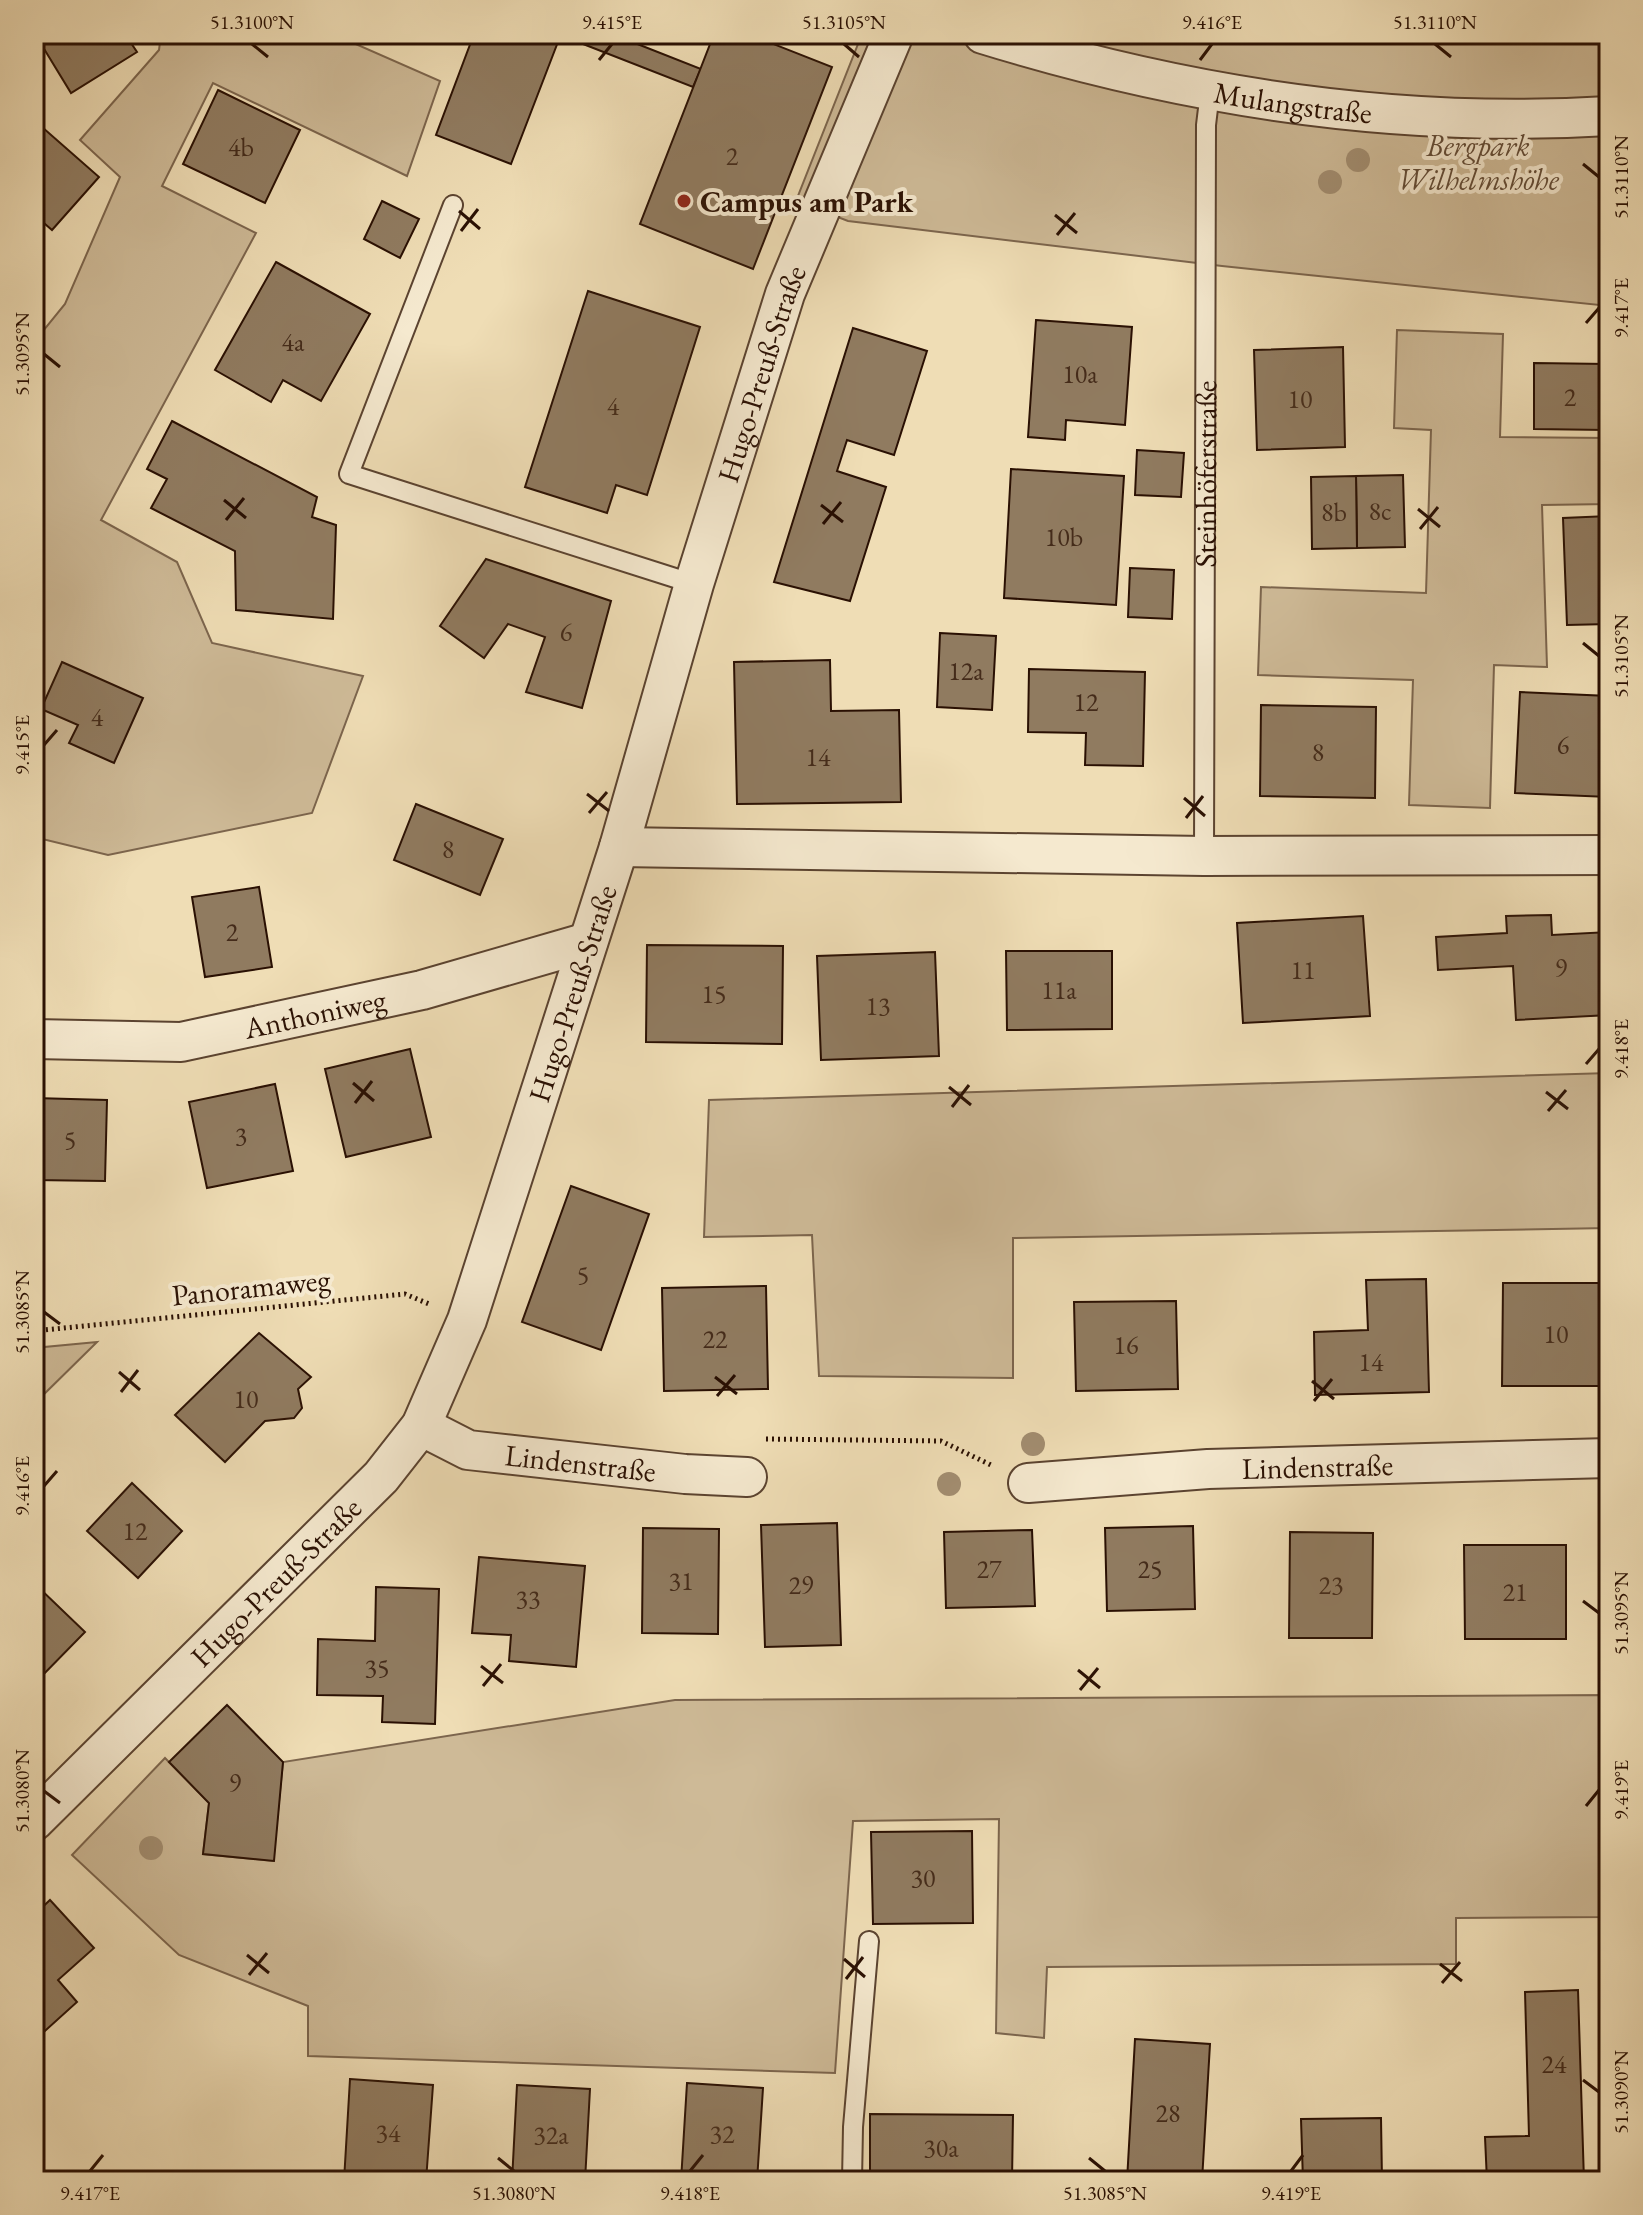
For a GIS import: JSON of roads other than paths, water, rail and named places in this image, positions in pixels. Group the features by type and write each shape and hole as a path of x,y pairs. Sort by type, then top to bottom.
{"street":[{"name":"Hugo-Preuß-Straße","path":"34,1821 381,1477 421,1426 466,1321 619,847 694,584 785,294 894,34"},
{"name":"Mulangstraße","path":"983,34 1071,61 1210,92 1357,112 1477,120 1609,116"},
{"path":"619,847 1204,856 1609,855"},
{"name":"Anthoniweg","path":"34,1039 181,1042 422,990 588,942"},
{"name":"Lindenstraße","path":"421,1426 468,1450 685,1474 747,1477"},
{"name":"Lindenstraße","path":"1028,1483 1208,1469 1609,1458"}],"lane":[{"name":"Steinhöferstraße","path":"1204,856 1206,141 1210,92"},
{"path":"453,205 349,474 694,584"},
{"path":"852,2181 853,2127 869,1941"}],"place":[{"name":"Campus am Park","path":"684,201"}],"park label":[{"name":"Bergpark Wilhelmshöhe","path":"1478,162"}]}
